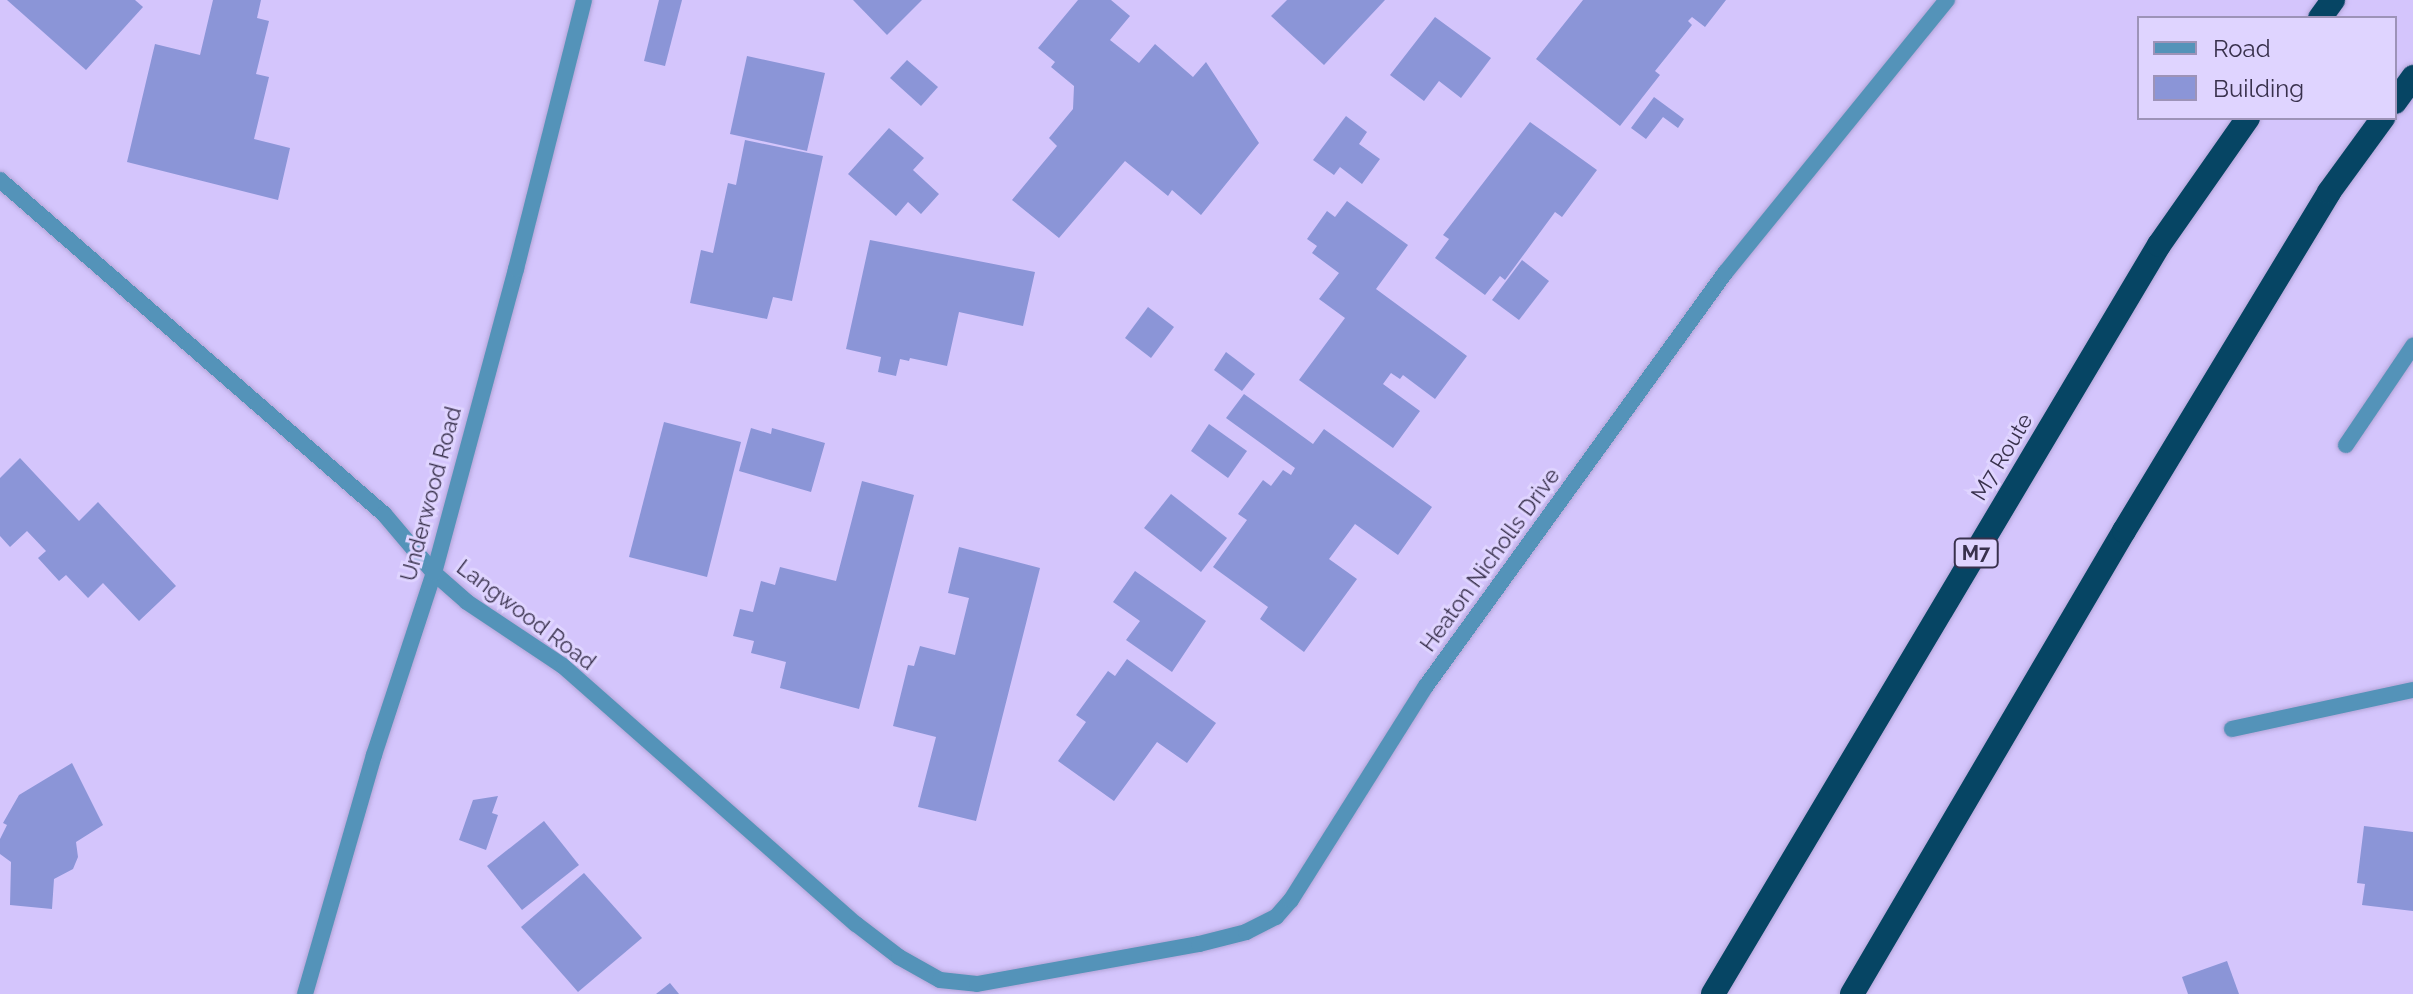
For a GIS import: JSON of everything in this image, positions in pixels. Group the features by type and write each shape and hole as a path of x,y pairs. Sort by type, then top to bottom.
{"highway":[{"path":"2397,99 2413,77"},
{"name":"M7 Route","path":"1713,994 2159,245 2247,120"},
{"path":"1852,994 2312,219 2382,120"}],"street":[{"name":"Underwood Road","path":"305,994 374,755 434,573 584,0"},
{"name":"Heaton Nicholls Drive","path":"977,984 1199,944 1246,932 1276,917 1291,900 1426,686 1725,273 1947,0"},
{"name":"Langwood Road","path":"0,180 384,514 434,573 467,602 563,666 856,924 899,957 940,980 977,984"},
{"path":"2346,445 2413,346"},
{"path":"2232,729 2413,690"}],"building":[{"path":"7,0 135,0 143,7 86,70"},
{"path":"213,0 261,0 257,18 269,21 256,74 269,77 254,139 290,148 278,200 127,162 155,44 200,55"},
{"path":"659,0 682,0 665,66 644,61"},
{"path":"853,0 922,0 887,35"},
{"path":"1078,0 1111,0 1130,16 1110,40 1139,63 1155,44 1193,77 1206,62 1259,143 1201,215 1172,190 1168,196 1125,161 1059,238 1012,200 1057,146 1049,138 1073,109 1074,86 1051,67 1055,62 1038,48"},
{"path":"1287,0 1385,0 1324,65 1271,16"},
{"path":"1583,0 1726,0 1705,27 1692,17 1688,21 1692,25 1655,71 1660,75 1620,126 1536,59"},
{"path":"1435,17 1491,58 1461,98 1439,81 1424,101 1390,75"},
{"path":"747,56 825,73 807,151 730,134"},
{"path":"907,60 938,87 921,106 890,78"},
{"path":"1654,97 1684,119 1678,128 1663,117 1646,139 1631,128"},
{"path":"1346,116 1367,132 1359,144 1380,159 1362,184 1340,167 1334,175 1313,160"},
{"path":"1530,122 1597,170 1562,217 1555,212 1505,280 1500,276 1485,295 1435,258 1449,239 1443,235"},
{"path":"889,128 924,158 913,170 939,194 921,214 908,202 896,216 848,174"},
{"path":"745,140 823,156 792,301 773,297 767,319 690,303 701,250 713,253 728,183 736,185"},
{"path":"1347,201 1408,245 1376,289 1467,356 1435,399 1403,375 1400,379 1391,373 1383,384 1420,411 1393,448 1299,380 1345,318 1319,299 1339,273 1312,253 1317,246 1307,239 1327,211 1335,217"},
{"path":"870,240 1035,272 1023,326 959,312 947,366 910,358 909,361 900,359 896,376 878,372 881,357 846,349"},
{"path":"1522,260 1549,281 1519,320 1492,300"},
{"path":"1148,307 1174,327 1151,358 1125,338"},
{"path":"1226,352 1255,374 1242,391 1214,370"},
{"path":"1244,394 1313,444 1324,429 1432,507 1398,555 1355,524 1329,559 1357,579 1304,652 1260,619 1268,607 1213,567 1247,520 1238,514 1263,480 1271,486 1283,470 1291,475 1295,468 1226,418"},
{"path":"664,422 741,442 707,577 629,557"},
{"path":"1209,424 1247,451 1228,478 1191,451"},
{"path":"751,428 771,434 772,428 825,443 811,492 739,471"},
{"path":"20,458 79,521 98,502 176,586 139,621 103,583 88,598 66,575 59,581 38,558 46,551 27,531 10,547 0,536 0,478"},
{"path":"862,481 914,495 859,709 780,688 786,662 751,653 754,641 733,636 740,609 753,612 761,581 775,585 780,567 836,581"},
{"path":"1171,494 1227,538 1201,572 1144,528"},
{"path":"959,547 1040,568 976,821 918,807 936,737 893,726 908,665 914,666 920,646 955,655 969,598 948,593"},
{"path":"1135,571 1206,621 1172,672 1126,640 1140,621 1113,602"},
{"path":"1127,659 1216,723 1187,763 1157,742 1114,801 1058,761 1086,722 1076,715 1108,671 1115,676"},
{"path":"72,763 103,825 76,842 78,857 73,869 54,879 52,909 10,905 11,862 0,854 0,839 7,825 3,823 19,795"},
{"path":"498,796 492,813 498,815 486,850 459,840 473,800"},
{"path":"544,821 579,865 522,910 487,866"},
{"path":"2364,826 2413,832 2413,911 2362,905 2365,884 2357,883"},
{"path":"584,873 642,938 578,992 521,927"},
{"path":"2227,961 2239,994 2188,994 2182,977"},
{"path":"670,983 679,994 656,994"}]}
